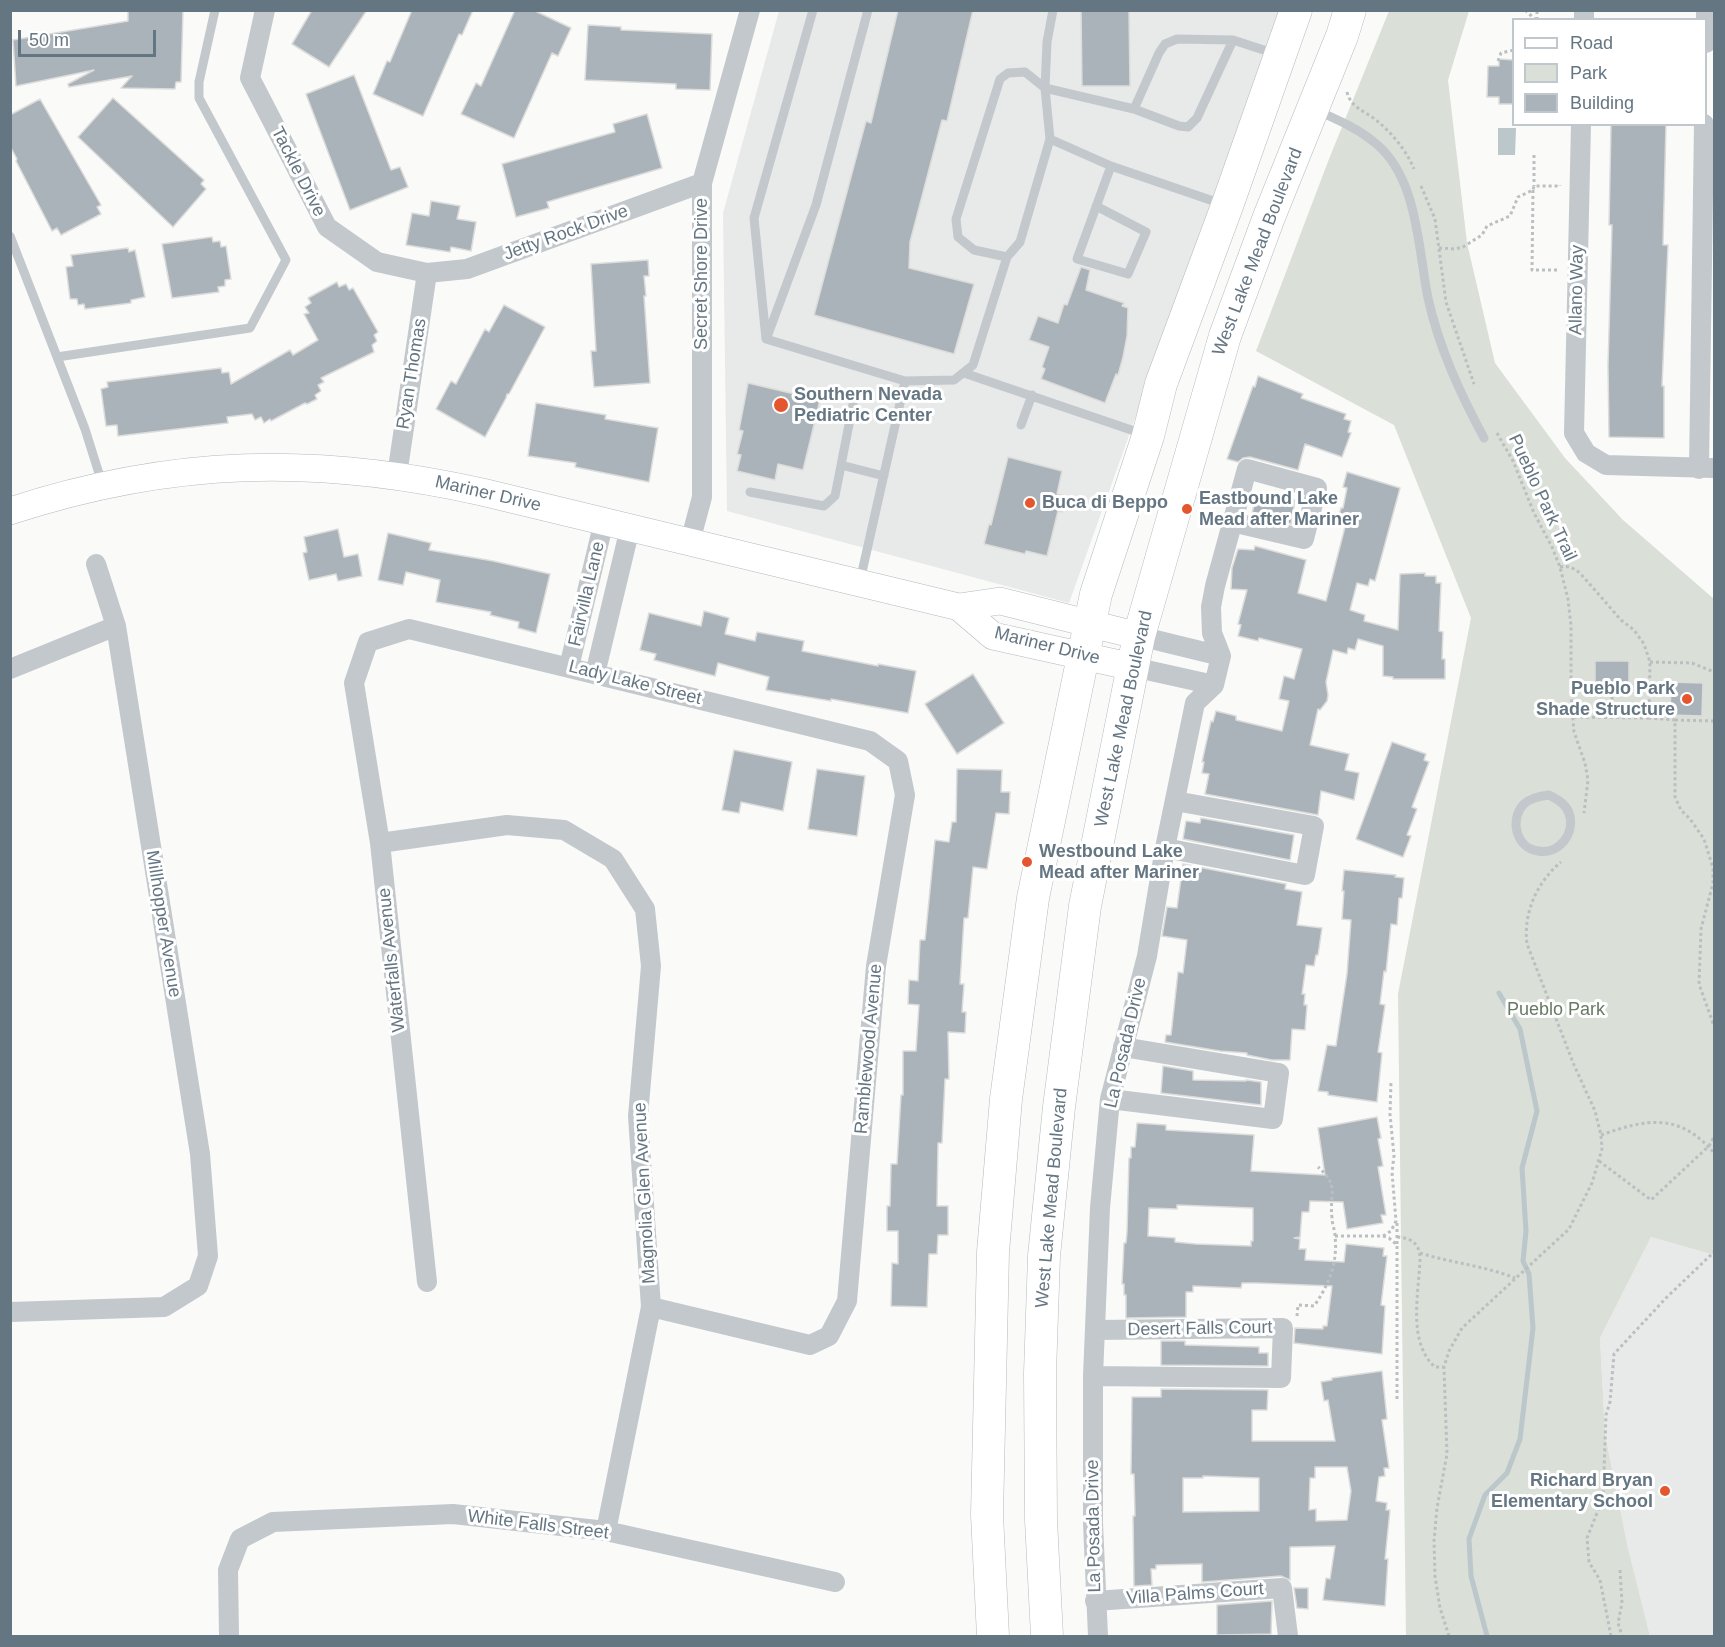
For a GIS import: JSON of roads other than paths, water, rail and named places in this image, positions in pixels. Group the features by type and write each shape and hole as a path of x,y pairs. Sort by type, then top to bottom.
{"main road":[{"path":"993,1636 987,1515 993,1252 1006,1099 1033,898 1096,594 1148,436 1161,384 1296,10"},
{"name":"West Lake Mead Boulevard","path":"1047,1636 1041,1497 1040,1373 1044,1256 1059,1107 1084,906 1139,636 1225,336 1269,217 1342,36 1350,10"}],"street":[{"name":"Tackle Drive","path":"265,10 250,78 327,227 377,262 428,273"},
{"name":"Secret Shore Drive","path":"690,542 702,497 702,183 750,10"},
{"name":"Allano Way","path":"1581,126 1574,433 1586,453 1606,465 1707,468"},
{"path":"1704,126 1707,468"},
{"name":"Jetty Rock Drive","path":"428,273 467,269 702,183"},
{"name":"Ryan Thomas","path":"397,475 428,273"},
{"name":"Mariner Drive","path":"10,511 103,485 198,471 299,466 349,469 442,483 959,607 1000,601 1221,656"},
{"path":"1221,656 1212,633 1211,608 1215,586 1232,522 1247,469 1317,488 1304,539 1232,522"},
{"name":"Fairvilla Lane","path":"569,667 604,521"},
{"name":"Fairvilla Lane","path":"595,674 630,528"},
{"name":"Millhopper Avenue","path":"10,1312 164,1307 198,1286 208,1257 200,1154 116,626 96,564"},
{"name":"Mariner Drive","path":"959,607 993,636 1214,685"},
{"path":"10,669 116,626"},
{"name":"Lady Lake Street","path":"368,642 409,629 870,741 898,761"},
{"name":"Waterfalls Avenue","path":"368,642 354,683 380,843 427,1282"},
{"name":"La Posada Drive","path":"1098,1636 1095,1601 1093,1376 1100,1208 1110,1099 1147,956 1164,848 1195,702 1214,685 1221,656"},
{"name":"Ramblewood Avenue","path":"651,1307 810,1345 829,1336 847,1301 876,966 905,795 898,761"},
{"path":"1164,848 1305,875 1314,826 1174,801"},
{"name":"Magnolia Glen Avenue","path":"380,843 507,825 564,830 613,860 645,909 651,966 638,1116 651,1307 606,1531"},
{"path":"1110,1099 1273,1119 1279,1072 1123,1047"},
{"name":"Desert Falls Court","path":"1093,1376 1281,1378 1283,1328 1095,1330"},
{"name":"White Falls Street","path":"229,1636 228,1570 240,1539 273,1522 453,1515 606,1531 835,1582"},
{"name":"Villa Palms Court","path":"1095,1601 1282,1588 1288,1636"}],"lane":[{"path":"57,357 250,328 286,260 199,98 199,82 215,10"},
{"path":"766,339 754,218 813,10"},
{"path":"766,339 816,205 868,10"},
{"path":"766,339 905,381 954,380 973,365 1007,257 1020,242 1050,139 1045,88 1047,42 1053,10"},
{"path":"1134,109 1159,53 1165,44 1177,39 1233,40 1281,56"},
{"path":"1007,257 974,250 958,237 956,219 1000,79 1008,73 1025,72 1045,88 1134,109 1179,126 1188,127 1197,118 1233,40"},
{"path":"1319,95 1353,127 1376,143 1394,164 1412,203 1428,299 1441,345 1459,391 1484,438"},
{"path":"1050,139 1111,166 1227,206"},
{"path":"1096,206 1146,232 1128,274 1077,259 1096,206 1111,166"},
{"path":"10,236 85,429 103,485"},
{"path":"964,373 1148,436"},
{"path":"860,583 905,381"},
{"path":"1021,425 1032,395"},
{"path":"750,492 824,506 835,496 853,404"},
{"path":"841,465 884,476"},
{"path":"1550,795 1561,802 1569,812 1571,828 1565,843 1552,850 1538,852 1525,846 1517,835 1516,818 1524,804 1537,797 1550,795"}],"waterway":[{"path":"1487,1636 1471,1576 1469,1539 1485,1495 1507,1473 1520,1439 1533,1328 1529,1274 1523,1261 1526,1231 1522,1168 1537,1111 1520,1029 1499,993"}],"place":[{"name":"Southern Nevada Pediatric Center","path":"781,405"},
{"name":"Buca di Beppo","path":"1030,503"},
{"name":"Eastbound Lake Mead after Mariner","path":"1187,509"},
{"name":"Pueblo Park Shade Structure","path":"1687,699"},
{"name":"Westbound Lake Mead after Mariner","path":"1027,862"},
{"name":"Richard Bryan Elementary School","path":"1665,1491"}],"park label":[{"name":"Pueblo Park","path":"1556,1010"}]}
